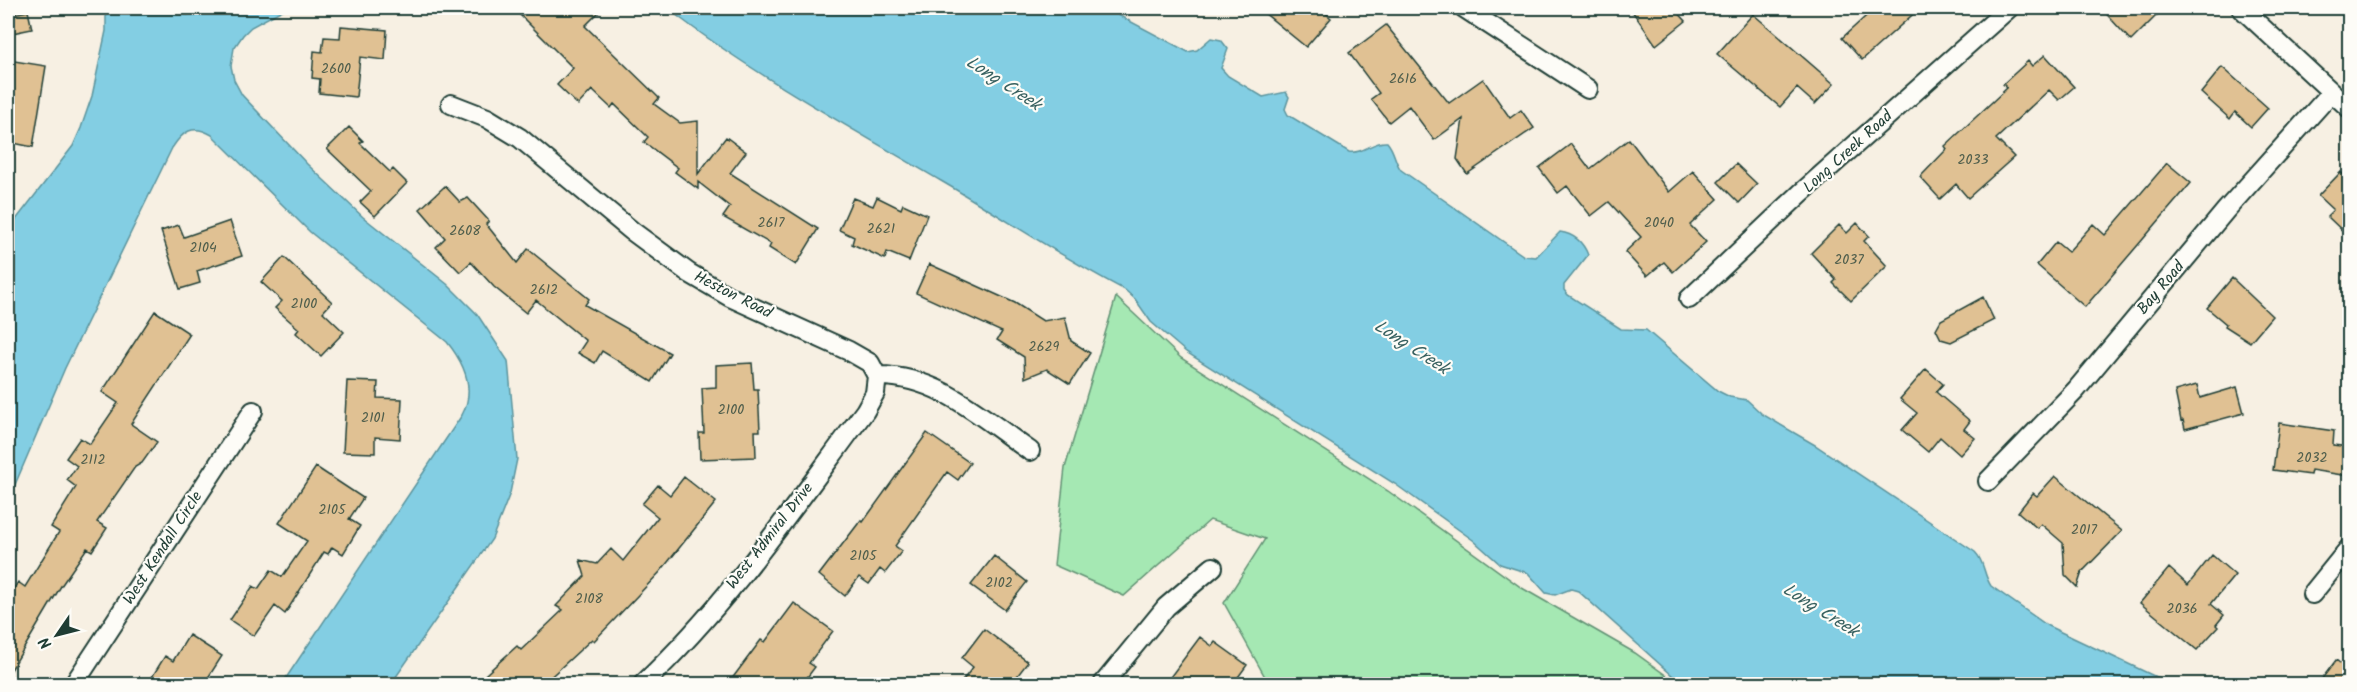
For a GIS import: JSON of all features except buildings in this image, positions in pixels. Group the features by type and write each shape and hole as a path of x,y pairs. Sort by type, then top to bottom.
{"street":[{"path":"1464,8 1588,89"},
{"name":"Long Creek Road","path":"1689,299 1801,193 2009,8"},
{"path":"2241,8 2349,109"},
{"name":"Bay Road","path":"1988,481 2076,390 2226,210 2331,93"},
{"name":"Heston Road","path":"451,104 487,118 520,138 632,231 688,273 730,297 849,351 870,363 877,376"},
{"path":"877,376 920,380 941,390 1030,451"},
{"name":"West Admiral Drive","path":"643,684 688,640 777,529 865,411 878,384 877,376"},
{"name":"West Kendall Circle","path":"74,684 253,411"},
{"path":"2312,594 2349,547"},
{"path":"1103,684 1166,607 1213,567"}],"green space":[{"path":"1116,297 1181,358 1388,491 1522,588 1635,653 1678,684 1269,684 1224,603 1265,539 1210,520 1124,596 1054,565 1065,468"}],"water":[{"path":"106,8 167,8 175,13 188,15 205,8 286,8 251,27 234,48 231,66 234,80 242,95 307,164 363,217 447,284 477,314 508,361 517,459 510,493 492,539 391,684 282,684 462,415 468,396 463,367 447,342 310,232 212,135 199,130 189,131 180,137 172,148 65,368 8,501 8,230 73,146 81,128 92,96 106,31"},
{"name":"Long Creek","path":"667,8 1105,8 1188,52 1197,50 1211,38 1221,40 1228,49 1221,68 1228,76 1263,97 1286,92 1289,97 1285,109 1288,115 1349,152 1387,142 1401,170 1524,256 1536,257 1560,232 1574,237 1581,243 1588,255 1564,285 1564,290 1568,295 1621,329 1646,330 1718,391 1730,397 1747,400 1762,414 1815,445 1975,552 1981,560 1991,586 2048,626 2154,676 2180,684 1682,684 1578,591 1571,589 1555,595 1546,593 1528,573 1500,564 1473,540 1395,484 1186,352 1151,322 1135,299 1125,290 801,99 699,32"}]}
